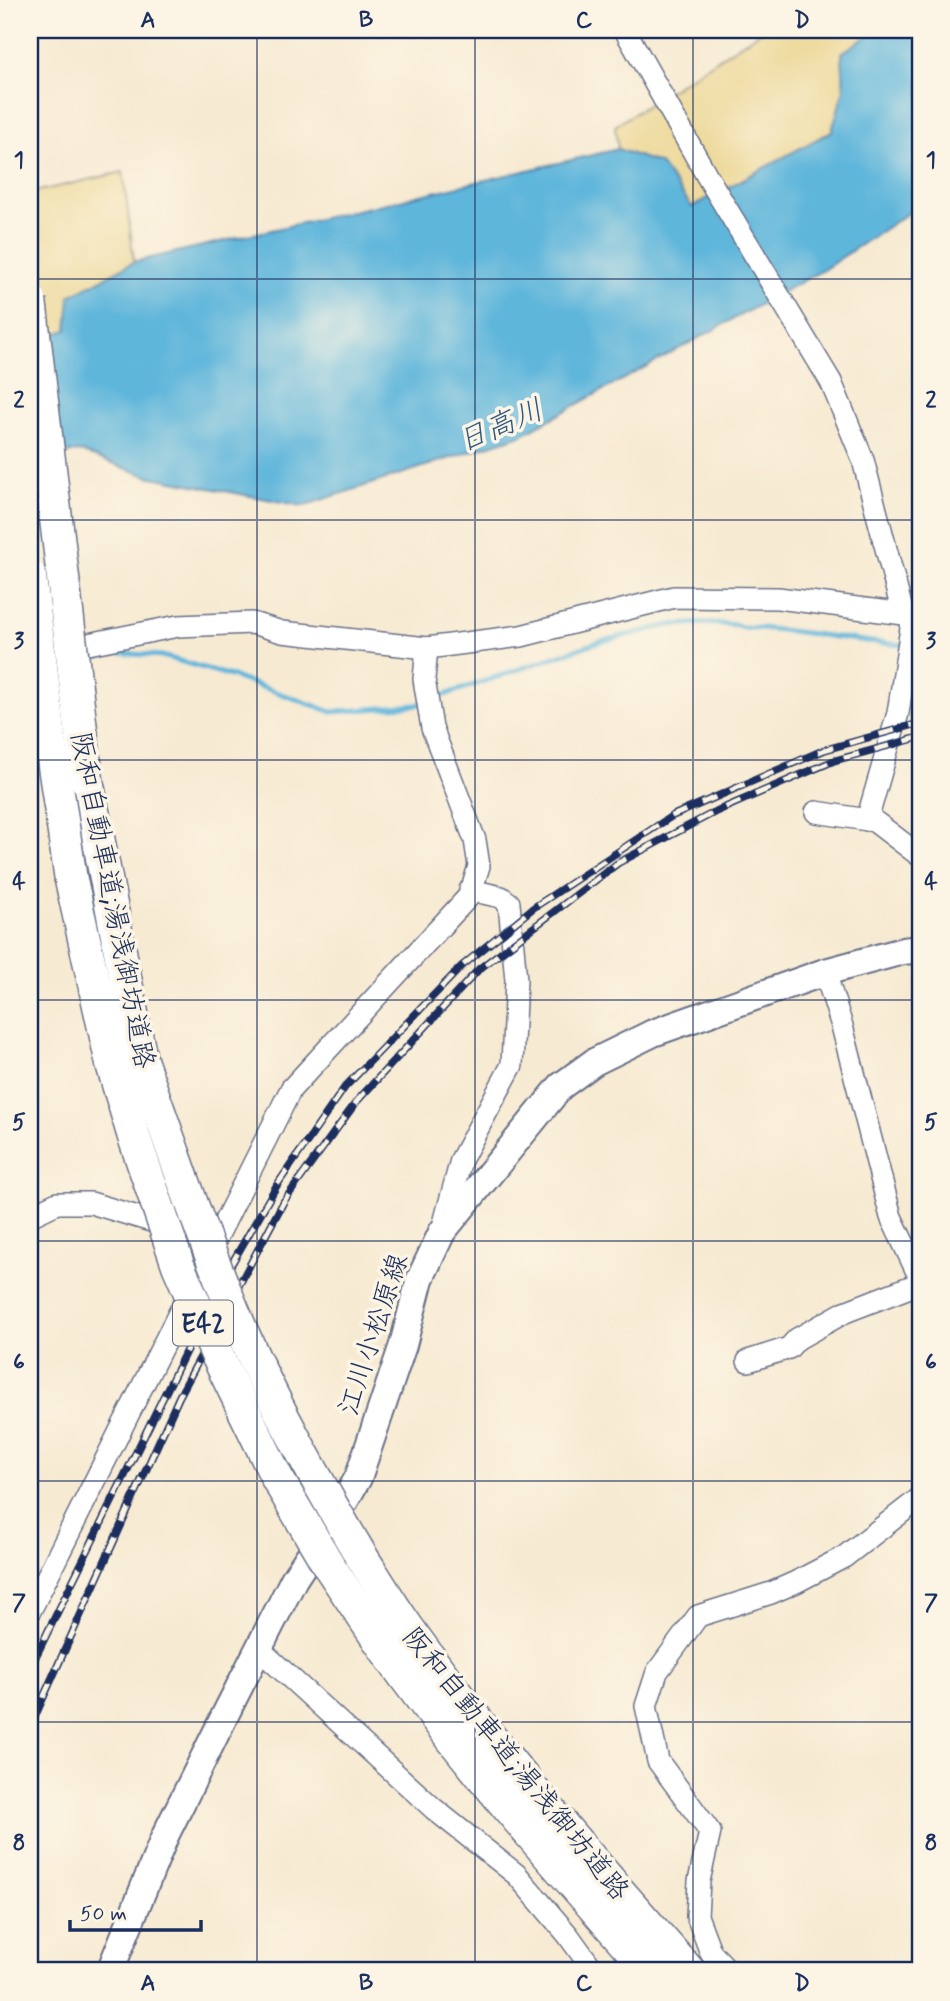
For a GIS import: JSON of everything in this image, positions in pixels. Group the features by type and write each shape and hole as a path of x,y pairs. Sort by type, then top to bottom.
{"highway":[{"name":"阪和自動車道;湯浅御坊道路","path":"30,300 87,780 126,1062 133,1134 178,1265 218,1357 277,1478 329,1566 409,1683 450,1737 650,1971"},
{"name":"阪和自動車道;湯浅御坊道路","path":"30,577 71,880 126,1062 190,1202 242,1331 312,1472 402,1620 497,1747 599,1869 697,1965"}],"main road":[{"name":"江川小松原線","path":"110,1971 165,1836 294,1579 358,1478 402,1345 420,1279 442,1232 561,1086 594,1062 653,1033 825,972 920,949"}],"street":[{"path":"625,30 707,176 831,382 863,460 912,615 898,713 867,820"},
{"path":"30,656 178,626 252,623 282,632 427,648 521,636 674,597 778,598 912,615"},
{"path":"30,1611 291,1089 470,895 478,866 475,840 432,728 424,679 427,648"},
{"path":"816,812 874,821 920,856"},
{"path":"442,1232 461,1160 512,1065 516,980 509,903 500,897 470,890"},
{"path":"825,972 842,1026 891,1217 920,1278"},
{"path":"30,1216 57,1203 91,1203 216,1240"},
{"path":"748,1361 789,1348 797,1339 845,1312 920,1283"},
{"path":"729,1971 697,1965 699,1881 710,1832 658,1761 646,1706 657,1672 698,1616 771,1593 844,1558 920,1498"},
{"path":"259,1649 434,1809 517,1875 568,1935 594,1971"}],"sand":[{"path":"763,30 876,30 842,53 844,89 832,131 692,207 660,164 618,149 615,126"},
{"path":"123,172 134,262 71,296 67,330 30,342 30,193"}],"water":[{"name":"日高川","path":"876,30 920,30 920,205 823,270 521,435 303,506 147,476 81,452 30,455 30,342 67,330 70,296 134,262 618,149 660,164 692,207 832,131 844,89 842,53"}],"waterway":[{"path":"433,699 598,642 670,625 737,625 903,645"},
{"path":"83,659 119,653 162,656 231,676 332,712 417,705 424,702"}],"railway":[{"path":"30,1668 213,1296 277,1185 345,1087 462,966 533,908 672,816 824,750 920,723"},
{"path":"30,1727 179,1397 284,1201 357,1101 479,969 618,863 717,811 833,761 920,737"}]}
